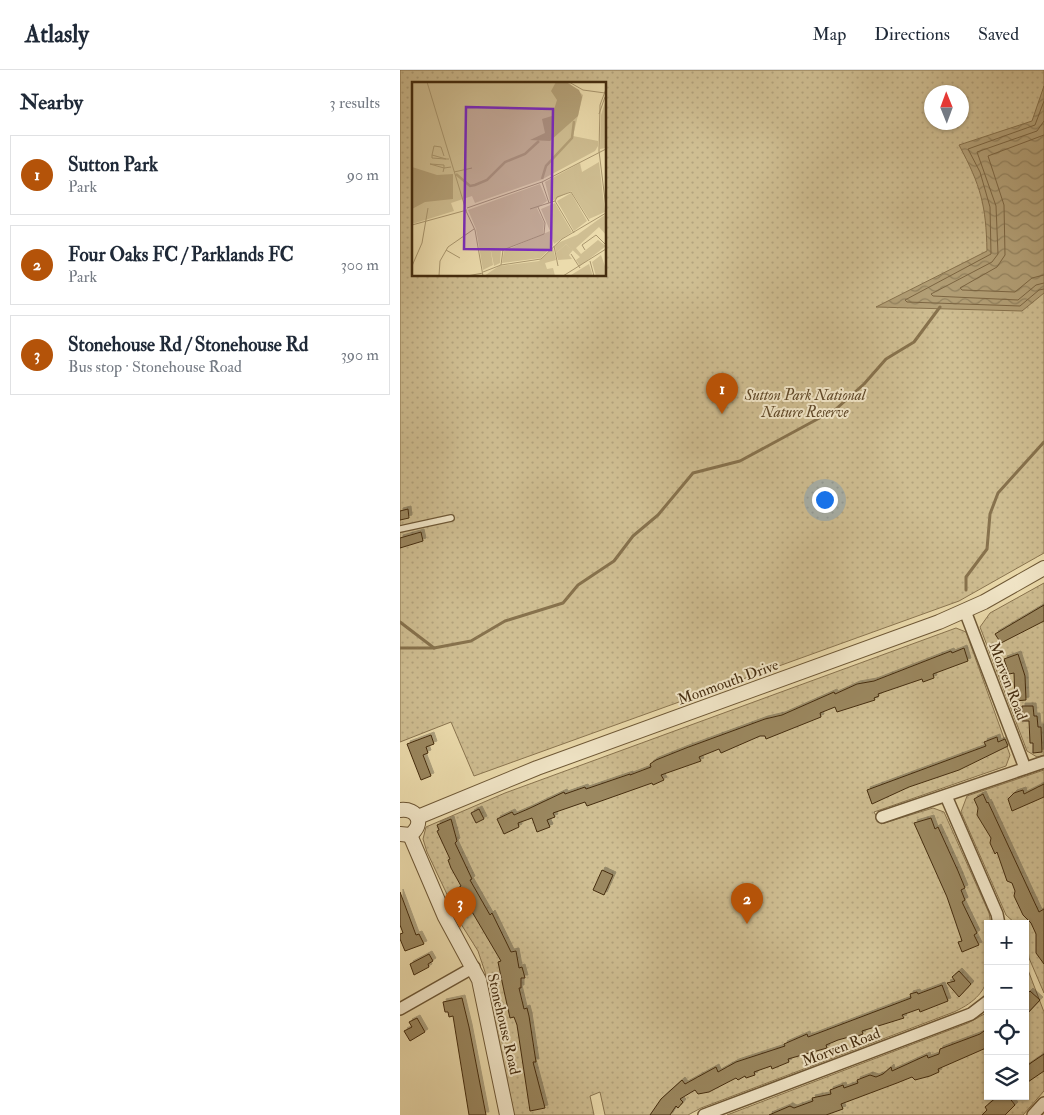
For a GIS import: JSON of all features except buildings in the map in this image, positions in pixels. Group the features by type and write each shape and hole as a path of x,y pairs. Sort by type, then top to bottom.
{"street":[{"name":"Monmouth Drive","path":"418,817 537,768 877,646 965,611 1044,568"},
{"name":"Morven Road","path":"965,611 1025,768"},
{"path":"882,817 1044,762"},
{"path":"946,796 998,919"},
{"path":"400,809 409,809 418,817 419,824 405,834"},
{"name":"Stonehouse Road","path":"405,834 445,917 474,967 482,992 507,1115"},
{"path":"400,1009 474,967"},
{"name":"Morven Road","path":"704,1115 971,1014 984,1003"},
{"path":"1033,1115 1044,1103"}],"lane":[{"path":"400,529 451,518"}],"green space":[{"name":"Sutton Park National Nature Reserve","path":"400,70 1044,70 1044,553 959,601 474,776 451,722 400,742"},
{"path":"1044,583 1044,755 1037,757 1027,751 980,627 990,613"},
{"path":"956,628 966,632 1010,755 1006,766 874,812 881,824 933,808 944,812 989,913 990,920 984,920 984,987 968,1004 954,1012 701,1108 688,1115 605,1115 600,1092 590,1096 594,1115 514,1115 485,972 478,951 461,924 427,852 423,839 426,827 505,793"},
{"path":"1044,770 1044,993 1029,958 1029,920 1012,920 1006,915 961,812 967,796"},
{"path":"1029,973 1044,1012 1044,1091 1023,1115 727,1115 968,1023 984,1014 984,1100 1029,1100"}],"water":[{"path":"1044,86 1044,293 1022,311 876,307 987,251 984,208 981,196 973,172 959,145 1032,121"}],"waterway":[{"path":"400,622 434,648 471,641 505,621 563,603 578,585 614,561 633,536 658,515 693,473 740,461 836,409 864,384 886,359 914,342 940,307"},
{"path":"966,590 966,577 987,549 990,514 998,493 1044,442"},
{"path":"400,648 434,648"}],"place":[{"name":"Sutton Park","path":"722,414"},
{"name":"Four Oaks FC / Parklands FC","path":"747,924"},
{"name":"Stonehouse Rd / Stonehouse Rd","path":"460,928"}]}
